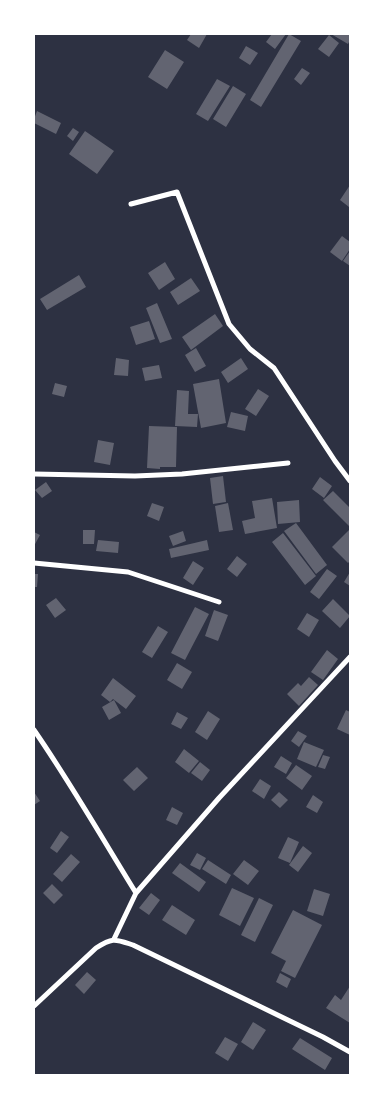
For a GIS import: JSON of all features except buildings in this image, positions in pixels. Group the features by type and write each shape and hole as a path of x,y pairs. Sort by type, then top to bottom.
{"street":[{"path":"131,204 177,192 229,324 250,349 274,368 335,461 350,480"},
{"path":"34,474 144,476 288,463"},
{"path":"34,564 128,572 219,602"},
{"path":"114,939 136,893 219,798 350,657"},
{"path":"34,730 83,804 136,893"},
{"path":"34,1006 96,948 106,941 114,939 133,945 323,1037 350,1052"}]}
